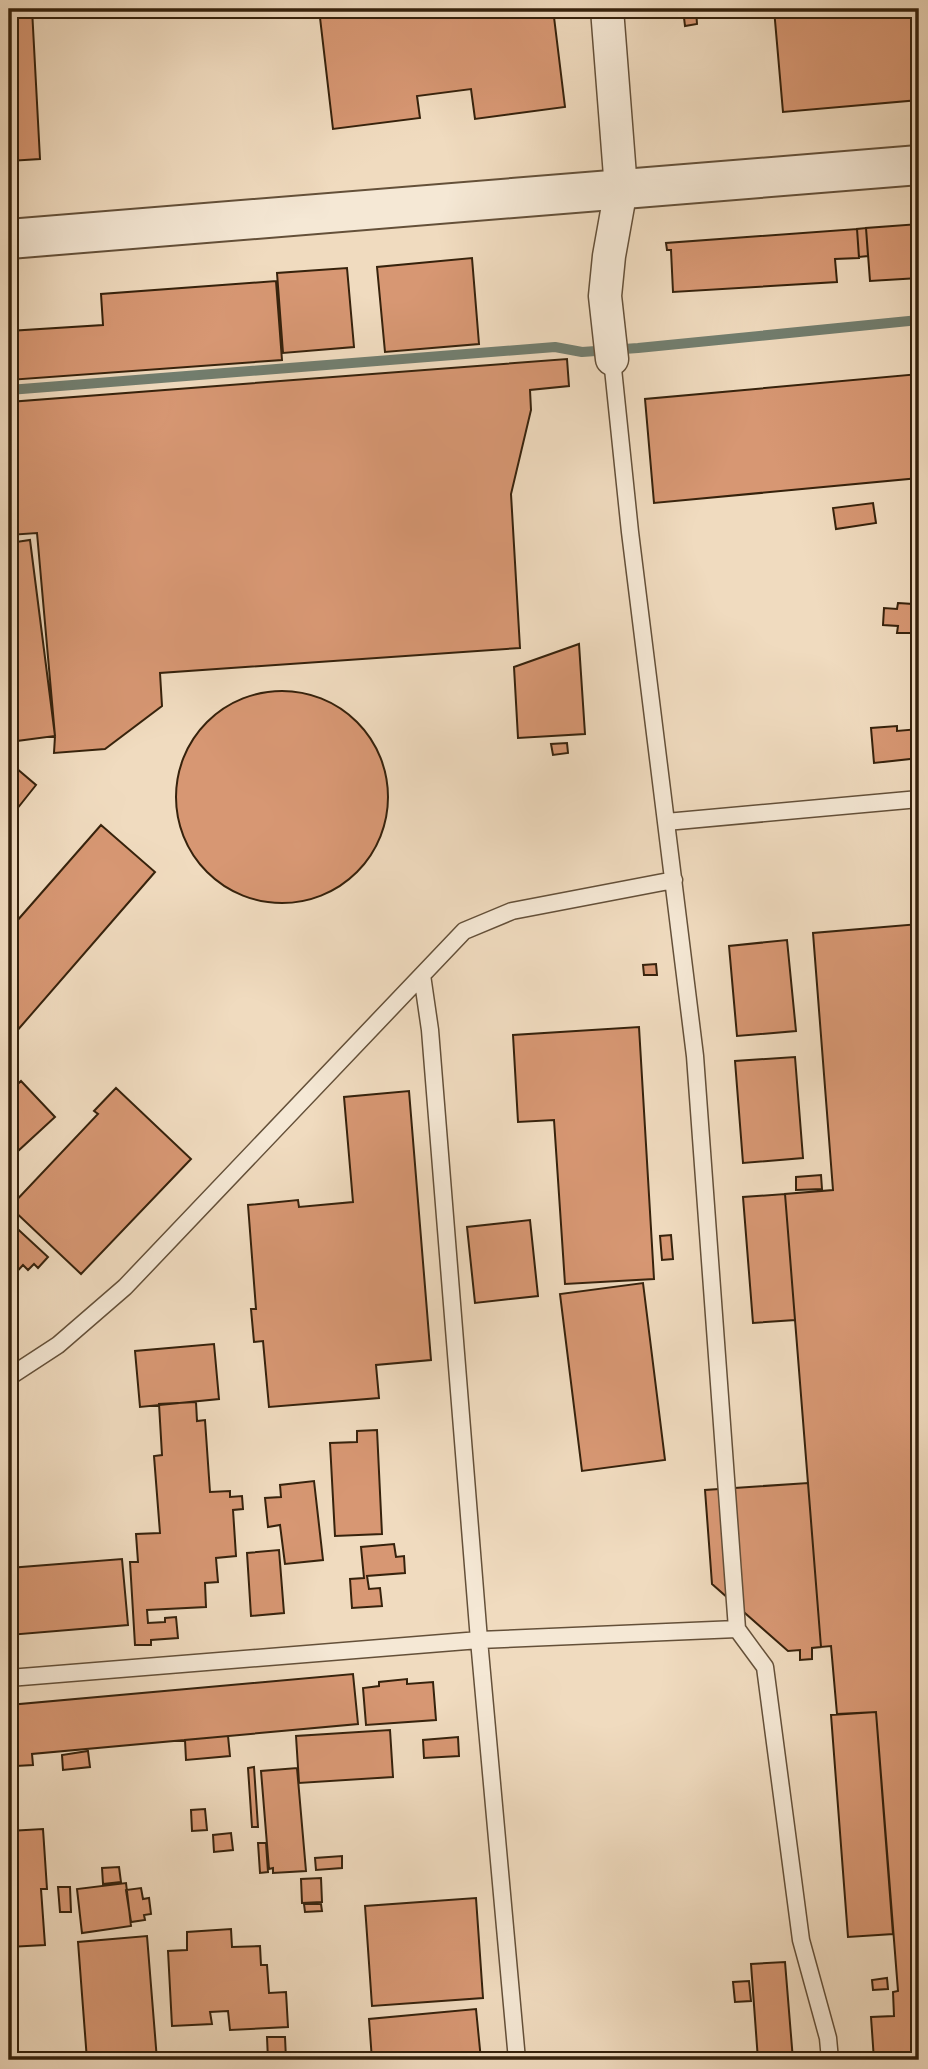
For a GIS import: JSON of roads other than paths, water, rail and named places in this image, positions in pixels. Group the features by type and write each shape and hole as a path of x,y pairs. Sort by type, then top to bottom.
{"street":[{"path":"607,9 621,189 605,296 611,348"},
{"path":"9,239 919,164"}],"lane":[{"path":"611,348 630,532 695,1056 737,1629 765,1667 801,1940 828,2038 830,2060"},
{"path":"666,822 919,799"},
{"path":"9,1377 58,1345 125,1287 464,931 512,911 674,880"},
{"path":"422,975 431,1043 479,1640 517,2060"},
{"path":"9,1678 479,1640 737,1629"}],"waterway":[{"path":"9,390 555,347 582,352 638,348 919,320"}]}
